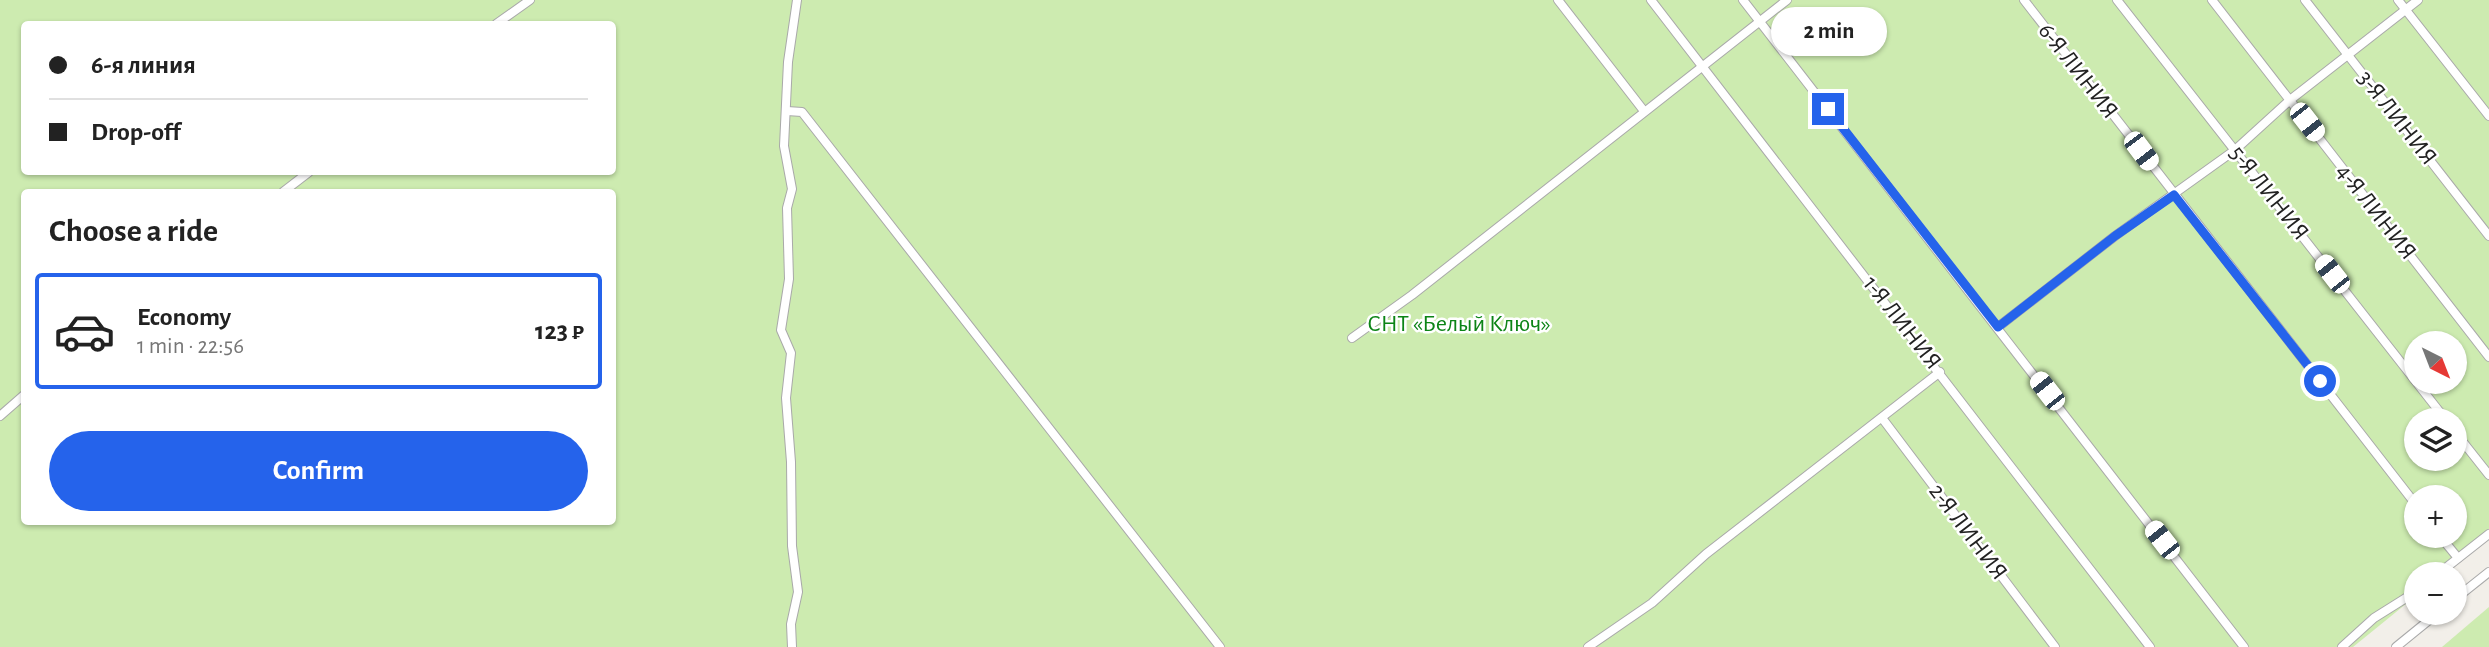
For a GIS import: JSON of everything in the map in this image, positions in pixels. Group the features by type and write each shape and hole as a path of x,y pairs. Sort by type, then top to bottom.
{"street":[{"path":"500,21 530,0"},
{"path":"792,647 791,624 798,592 792,546 791,462 786,398 791,353 781,330 789,279 786,208 792,189 784,146 788,62 797,0"},
{"path":"1558,0 1644,111"},
{"name":"1-Я ЛИНИЯ","path":"1651,0 2150,647"},
{"path":"1743,0 2245,647"},
{"path":"1352,338 1412,295 1787,0"},
{"name":"6-Я ЛИНИЯ","path":"2024,0 2404,489"},
{"name":"5-Я ЛИНИЯ","path":"2117,0 2437,408"},
{"name":"4-Я ЛИНИЯ","path":"2212,0 2489,357"},
{"name":"3-Я ЛИНИЯ","path":"2305,0 2489,236"},
{"path":"2398,0 2489,116"},
{"path":"1998,327 2115,236 2235,150 2290,100 2418,0"},
{"path":"787,111 802,112 1220,647"},
{"path":"287,189 305,175"},
{"path":"1588,647 1652,603 1706,554 1940,372"},
{"path":"0,416 21,398"},
{"name":"2-Я ЛИНИЯ","path":"1882,418 2055,647"},
{"path":"2467,447 2489,475"},
{"path":"2453,562 2489,534"},
{"path":"2450,548 2458,558"},
{"path":"2467,589 2489,572"},
{"path":"2342,647 2374,618 2404,599"},
{"path":"2396,647 2422,625"}],"green space":[{"name":"СНТ «Белый Ключ»","path":"0,0 2489,0 2489,536 2457,562 2404,562 2404,606 2353,647 0,647"},
{"path":"2489,607 2489,647 2442,647"}],"route":[{"path":"1828,109 1998,327 2115,236 2174,195 2320,381"}]}
